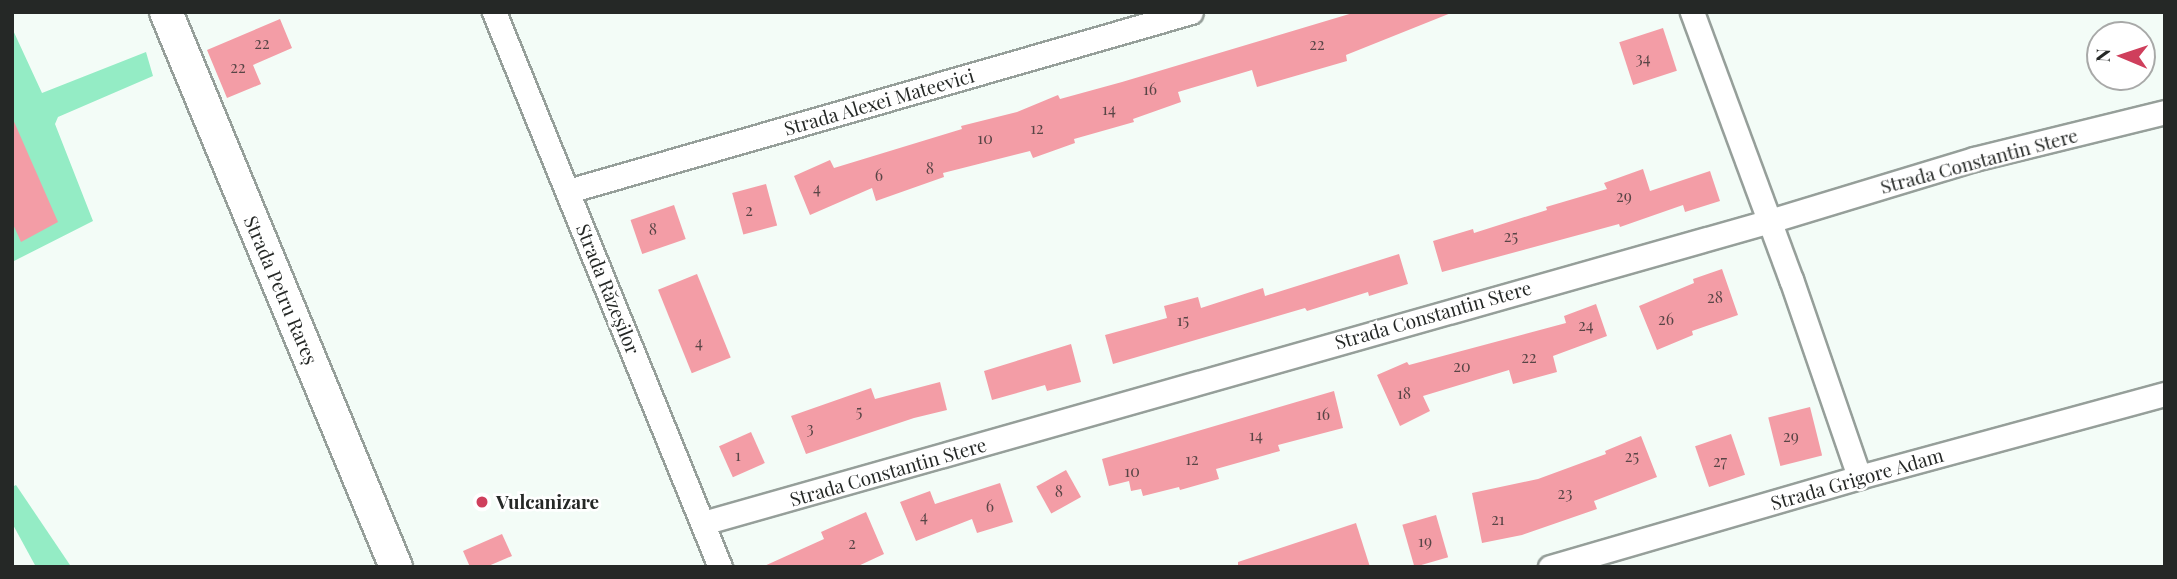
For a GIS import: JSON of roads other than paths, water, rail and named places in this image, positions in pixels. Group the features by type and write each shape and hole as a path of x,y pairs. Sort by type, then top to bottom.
{"main road":[{"name":"Strada Petru Rareș","path":"166,12 397,567"}],"street":[{"name":"Strada Răzeşilor","path":"494,12 720,567"},
{"name":"Strada Alexei Mateevici","path":"568,191 1191,12"},
{"path":"1692,12 1770,221 1859,477"},
{"name":"Strada Constantin Stere","path":"703,523 1770,221 1974,159 2165,112"},
{"name":"Strada Grigore Adam","path":"1550,567 1859,477 2165,394"}],"place":[{"name":"Vulcanizare","path":"482,502"}]}
